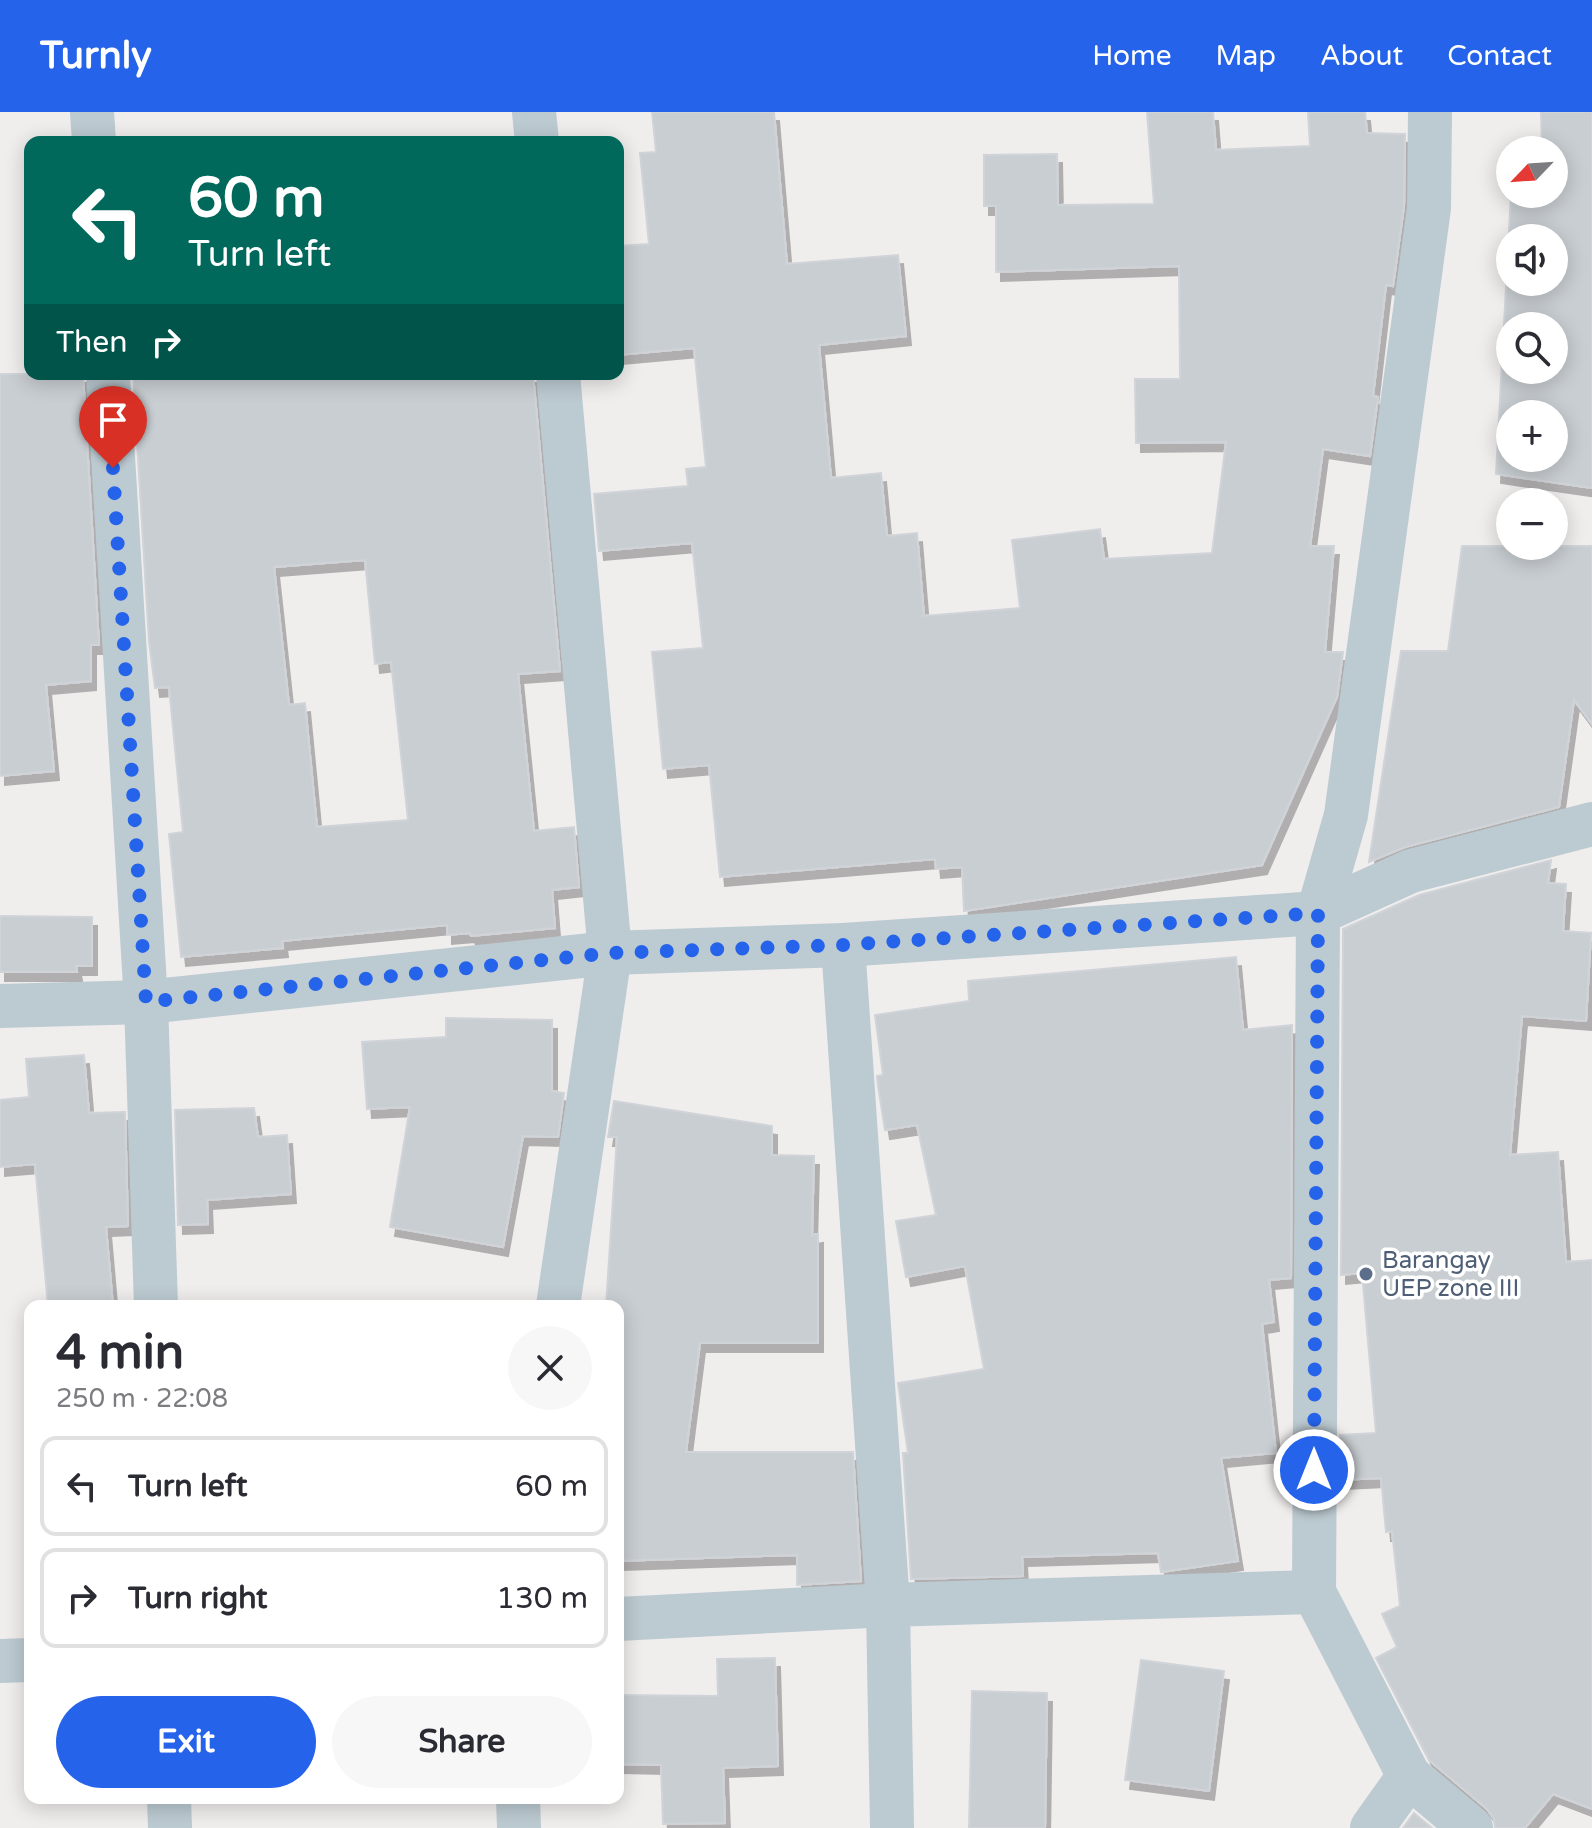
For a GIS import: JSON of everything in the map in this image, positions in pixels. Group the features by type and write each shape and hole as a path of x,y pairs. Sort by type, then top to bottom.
{"street":[{"path":"92,112 94,136"},
{"path":"534,112 536,136"},
{"path":"1430,112 1429,208 1351,784 1346,815 1318,913 1314,1592 1409,1776 1471,1828"},
{"path":"108,380 146,1002 156,1300"},
{"path":"559,380 610,953 559,1300"},
{"path":"0,1006 146,1002 610,953 843,945 1318,913 1411,871 1592,824"},
{"path":"843,945 888,1605 892,1828"},
{"path":"624,1619 888,1605 1314,1592"},
{"path":"0,1661 24,1660"},
{"path":"1372,1828 1409,1776"},
{"path":"169,1804 170,1828"},
{"path":"518,1804 519,1828"}],"building":[{"path":"652,112 774,112 787,264 898,255 906,336 819,345 831,478 881,473 887,536 917,533 924,616 1020,608 1012,540 1100,529 1104,559 1212,553 1226,442 1136,443 1135,379 1180,379 1179,266 996,272 996,206 984,206 984,155 1057,154 1058,205 1154,204 1147,112 1213,112 1216,150 1310,146 1308,112 1365,112 1367,133 1405,134 1404,206 1393,286 1386,285 1373,396 1378,397 1370,456 1323,449 1310,546 1334,546 1325,652 1343,652 1337,697 1262,865 964,911 962,867 936,869 935,859 720,877 709,765 663,769 652,652 703,648 692,543 599,551 594,494 688,486 686,469 706,467 694,348 624,354 624,246 649,244 640,153 656,152"},
{"path":"1541,112 1592,112 1592,488 1496,474 1568,472 1568,400 1500,400 1501,384 1568,384 1568,312 1505,312 1506,296 1568,296 1568,224 1509,224 1510,208 1568,208 1568,136 1542,136"},
{"path":"0,374 24,374 24,380 83,380 99,645 91,645 91,681 46,685 54,771 0,776"},
{"path":"133,380 534,380 560,671 518,674 534,831 574,827 579,887 552,890 555,928 471,936 470,933 447,935 447,925 282,941 283,948 181,957 169,834 183,832 169,687 155,688 149,642","holes":["365,560 375,664 391,662 408,820 317,827 305,703 289,705 274,567"]},
{"path":"1462,546 1496,546 1496,560 1568,560 1568,546 1592,546 1592,724 1574,700 1559,807 1405,847 1369,862 1401,651 1448,651"},
{"path":"1551,860 1548,883 1566,884 1563,931 1591,933 1586,1021 1522,1016 1510,1155 1558,1152 1566,1262 1592,1260 1592,1809 1553,1794 1525,1828 1495,1828 1494,1819 1487,1809 1429,1760 1376,1658 1397,1647 1382,1614 1400,1606 1392,1531 1386,1532 1381,1478 1340,1480 1340,1435 1376,1433 1362,1273 1341,1275 1343,929 1419,895"},
{"path":"0,916 92,917 92,966 76,966 77,972 0,972"},
{"path":"1236,957 1243,1030 1292,1025 1291,1278 1269,1280 1274,1322 1262,1324 1276,1453 1221,1458 1238,1561 1161,1572 1158,1553 1022,1557 1023,1576 911,1579 903,1453 908,1453 898,1383 984,1369 965,1266 906,1277 896,1221 936,1215 917,1125 885,1130 877,1076 883,1075 875,1015 969,1001 968,981"},
{"path":"446,1018 552,1020 552,1091 564,1093 558,1137 523,1136 503,1247 390,1227 410,1107 367,1109 362,1042 446,1037"},
{"path":"84,1055 89,1113 125,1112 128,1226 106,1227 112,1300 47,1300 35,1164 0,1167 0,1100 29,1097 26,1059"},
{"path":"614,1101 772,1126 772,1155 814,1156 812,1235 818,1234 818,1343 700,1343 686,1452 853,1452 861,1581 797,1585 797,1555 624,1561 624,1300 606,1300 617,1137 608,1137"},
{"path":"254,1108 258,1137 287,1135 291,1194 207,1200 208,1224 178,1225 175,1110"},
{"path":"775,1658 778,1766 723,1768 725,1823 663,1824 661,1765 624,1764 624,1695 718,1696 717,1659"},
{"path":"1141,1660 1224,1671 1209,1791 1125,1780"},
{"path":"972,1691 1047,1693 1045,1828 969,1828"},
{"path":"1414,1813 1432,1828 1403,1828"}],"place":[{"name":"Barangay UEP zone III","path":"1366,1274"}],"route":[{"path":"113,468 146,1002 610,953 843,945 1318,913 1314,1470"}]}
